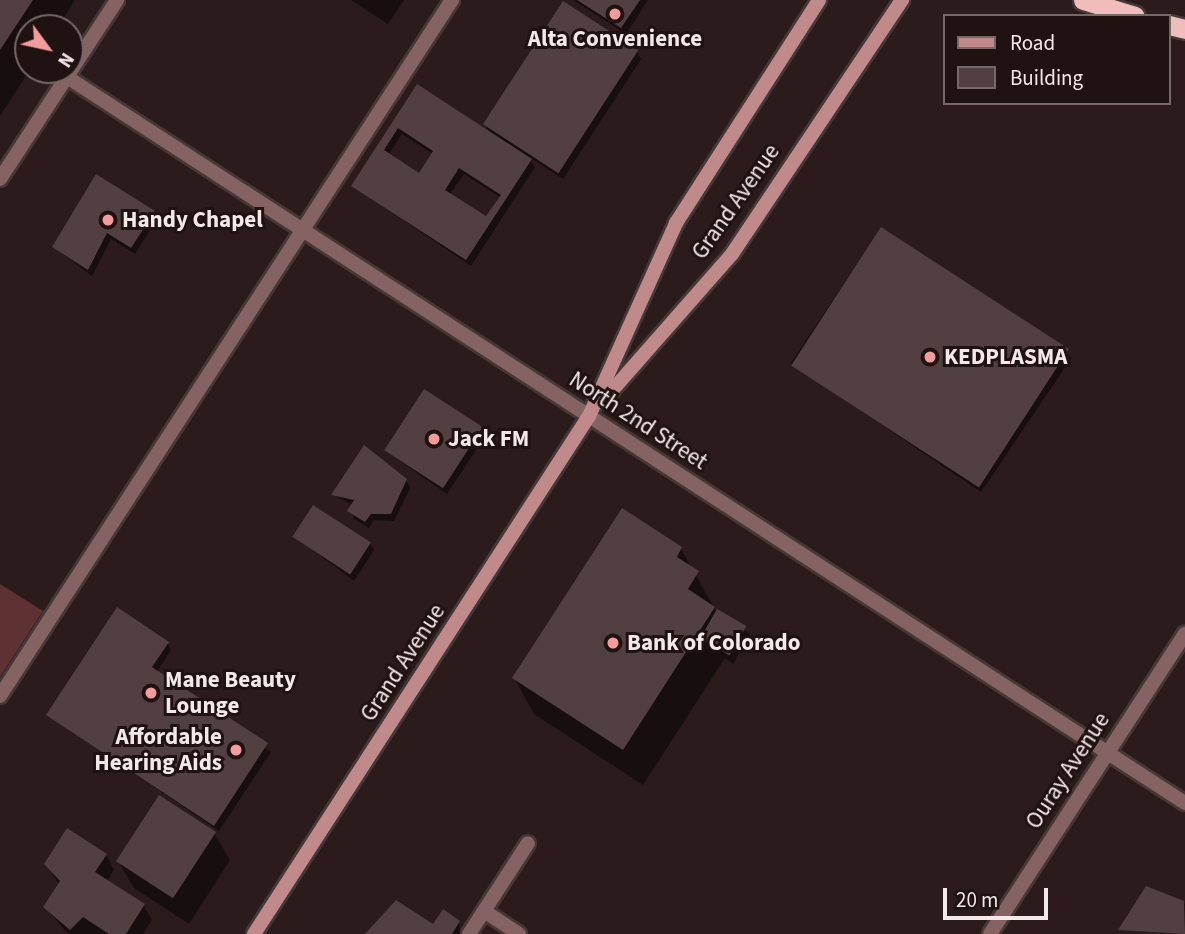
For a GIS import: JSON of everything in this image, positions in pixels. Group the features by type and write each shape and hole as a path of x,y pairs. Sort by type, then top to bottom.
{"highway":[{"path":"1083,0 1128,14"}],"main road":[{"name":"Grand Avenue","path":"589,416 676,223 819,0"},
{"name":"Grand Avenue","path":"254,934 589,416 732,254 902,0"}],"street":[{"path":"84,50 117,0"},
{"path":"0,696 452,0"},
{"path":"0,179 61,84"},
{"name":"North 2nd Street","path":"77,84 1185,803"},
{"name":"Ouray Avenue","path":"990,934 1185,634"},
{"path":"474,932 484,911 528,843"},
{"path":"484,911 519,934"}],"shaded area":[{"path":"0,584 43,611 0,677"}],"building":[{"path":"0,0 33,0 24,14 14,14 14,29 0,50"},
{"name":"Alta Convenience","path":"577,0 640,0 621,28"},
{"path":"563,1 638,50 558,173 483,124"},
{"path":"417,84 532,159 466,260 351,186","holes":["398,128 433,151 419,173 384,150","459,168 501,195 486,216 445,190"]},
{"name":"Handy Chapel","path":"96,174 155,211 131,248 107,233 88,270 52,247"},
{"name":"KEDPLASMA","path":"881,227 1069,349 979,487 791,365"},
{"name":"Jack FM","path":"424,389 483,427 443,488 384,450"},
{"path":"364,445 407,479 391,514 371,514 365,522 347,511 354,500 331,495"},
{"path":"313,505 371,543 350,574 292,537"},
{"name":"Bank of Colorado","path":"622,508 682,547 677,557 699,571 688,589 715,607 623,750 512,678"},
{"path":"117,607 169,642 152,667 268,743 214,826 46,715"},
{"path":"717,609 746,626 729,655 700,638"},
{"path":"159,795 216,832 173,898 116,861"},
{"path":"67,828 107,854 95,872 145,904 126,934 109,934 83,917 70,930 43,907 60,881 44,864"},
{"path":"1146,886 1184,901 1185,934 1118,930"},
{"path":"396,900 433,924 443,909 460,921 452,934 365,934"}],"place":[{"name":"Alta Convenience","path":"615,14"},
{"name":"Handy Chapel","path":"108,220"},
{"name":"KEDPLASMA","path":"930,357"},
{"name":"Jack FM","path":"434,439"},
{"name":"Bank of Colorado","path":"613,643"},
{"name":"Mane Beauty Lounge","path":"151,693"},
{"name":"Affordable Hearing Aids","path":"236,750"}]}
